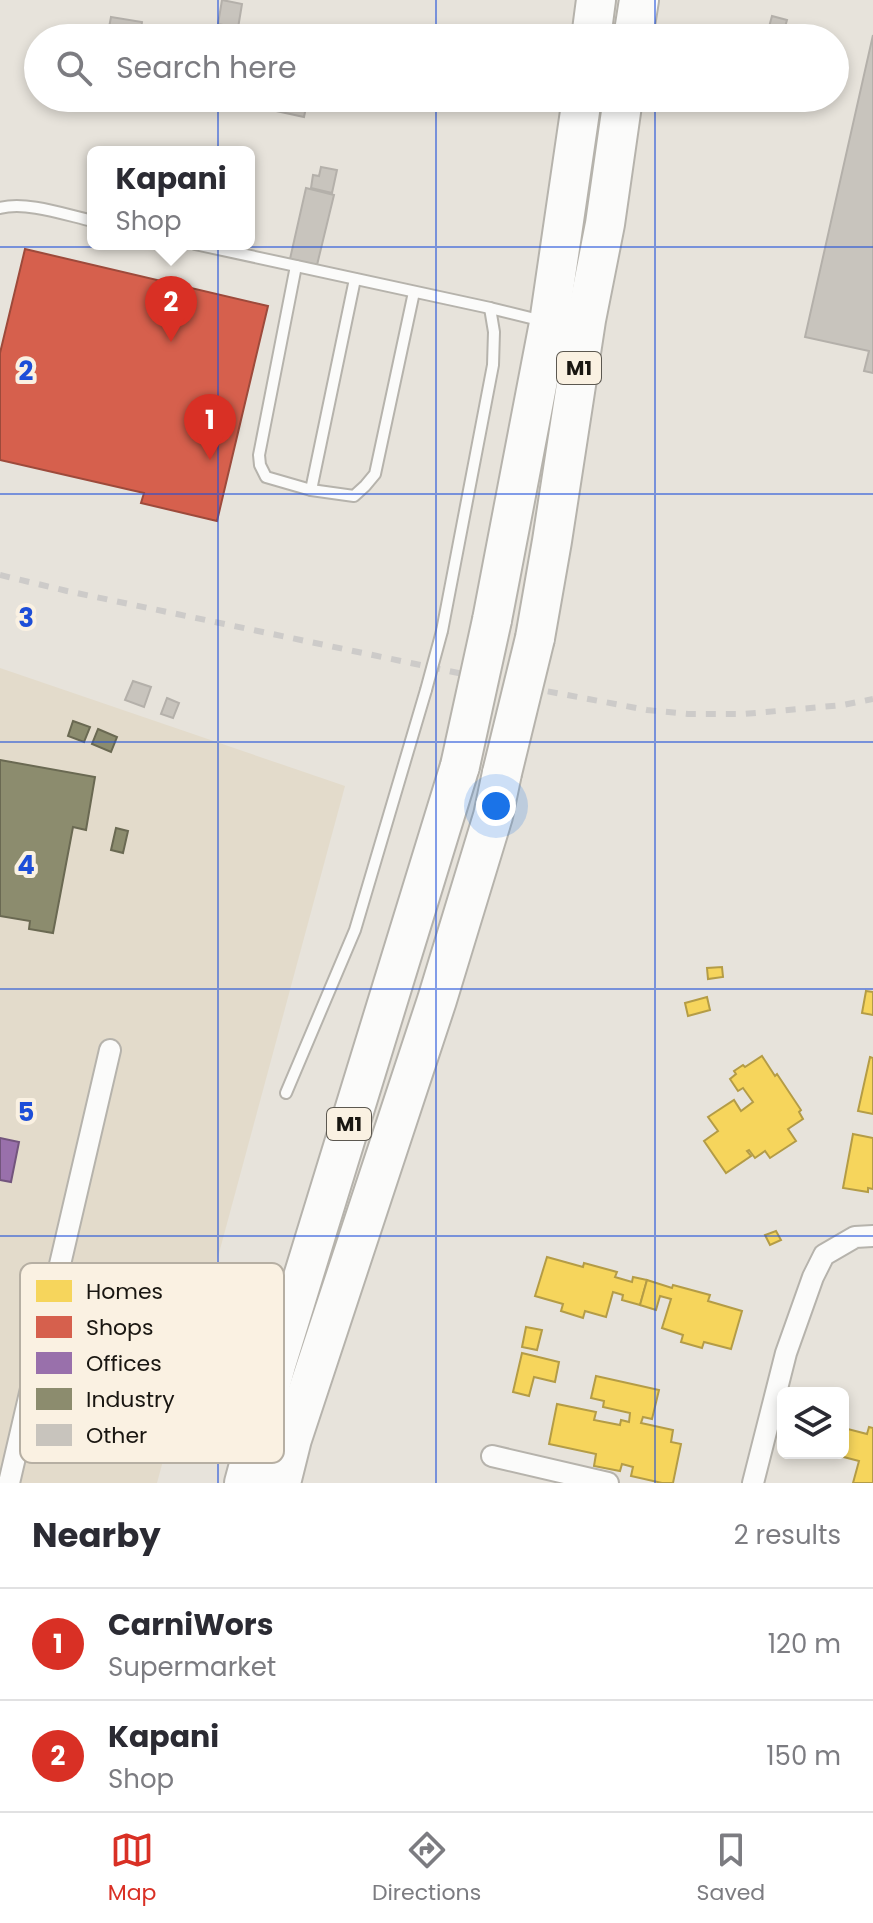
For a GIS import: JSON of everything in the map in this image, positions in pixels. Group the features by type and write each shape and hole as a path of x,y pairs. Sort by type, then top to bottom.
{"highway":[{"path":"593,24 596,0"},
{"path":"635,24 639,0"},
{"name":"M1","path":"284,1336 460,766 492,620 549,323 580,112"},
{"name":"M1","path":"281,1483 292,1439 433,1014 493,816 535,638 621,112"},
{"name":"M1","path":"244,1483 249,1463"}],"street":[{"path":"60,1263 110,1050"},
{"path":"753,1483 786,1353 813,1277 824,1255 855,1237 873,1236"},
{"path":"9,1483 20,1436"},
{"path":"492,1456 608,1483"}],"lane":[{"path":"0,208 32,208 87,220"},
{"path":"223,250 549,323"},
{"path":"296,266 259,455 266,477 311,490 354,496 375,474 414,292"},
{"path":"311,490 355,279"},
{"path":"286,1093 355,930 442,631 493,365 494,332 490,308"}],"shaded area":[{"path":"0,668 345,786 216,1263 20,1263 20,1463 162,1463 157,1483 0,1483"}],"building: Homes":[{"path":"722,967 723,977 708,979 707,968"},
{"path":"866,991 873,992 873,1015 862,1013"},
{"path":"707,997 710,1010 688,1016 685,1003"},
{"path":"762,1056 801,1110 803,1119 788,1129 796,1141 770,1158 765,1151 755,1158 749,1150 751,1156 726,1173 704,1141 718,1131 708,1117 734,1100 741,1111 753,1102 743,1088 738,1091 730,1079 736,1074 734,1071"},
{"path":"870,1057 873,1058 873,1114 858,1111"},
{"path":"853,1134 873,1138 873,1189 868,1188 868,1192 843,1188"},
{"path":"776,1231 781,1240 770,1245 765,1235"},
{"path":"547,1257 617,1272 615,1277 632,1282 633,1277 647,1280 640,1305 622,1300 623,1295 613,1292 606,1317 585,1311 583,1318 561,1311 563,1304 535,1296"},
{"path":"647,1280 710,1295 708,1301 742,1311 731,1349 704,1342 702,1348 681,1342 683,1335 662,1328 671,1299 660,1296 656,1310 640,1305"},
{"path":"526,1327 542,1330 537,1350 522,1347"},
{"path":"522,1353 559,1362 555,1382 534,1377 529,1396 513,1392"},
{"path":"596,1376 659,1390 652,1419 643,1417 641,1423 673,1430 671,1442 681,1444 673,1483 631,1476 633,1467 622,1464 620,1471 594,1466 596,1454 549,1444 557,1404 596,1412 594,1420 620,1425 621,1420 629,1422 630,1413 603,1407 604,1401 591,1398"},
{"path":"869,1427 873,1428 873,1483 853,1483 859,1461 849,1458 849,1429 867,1434"}],"building: Shops":[{"path":"25,249 268,306 217,521 141,503 144,493 0,460 0,353"}],"building: Offices":[{"path":"0,1138 19,1142 11,1182 0,1180"}],"building: Industry":[{"path":"73,721 90,727 84,742 68,736"},
{"path":"98,729 117,737 111,752 92,744"},
{"path":"0,760 95,777 86,830 73,827 53,933 29,929 30,921 0,916"},
{"path":"116,828 128,831 123,853 111,850"}],"building: Other":[{"path":"222,0 242,4 239,24 218,24"},
{"path":"772,16 787,20 786,24 770,24"},
{"path":"111,17 142,22 142,24 110,24"},
{"path":"873,35 873,373 864,371 869,351 805,337"},
{"path":"281,112 305,112 304,117"},
{"path":"321,167 337,170 332,193 311,188 313,175 319,176"},
{"path":"306,188 334,195 317,265 290,259"},
{"path":"133,681 151,687 144,707 125,700"},
{"path":"167,698 179,703 173,718 161,714"}],"railway":[{"path":"0,575 647,710 744,714 843,705 873,699"}],"place":[{"name":"Kapani","path":"171,342"},
{"name":"CarniWors","path":"210,460"}]}
